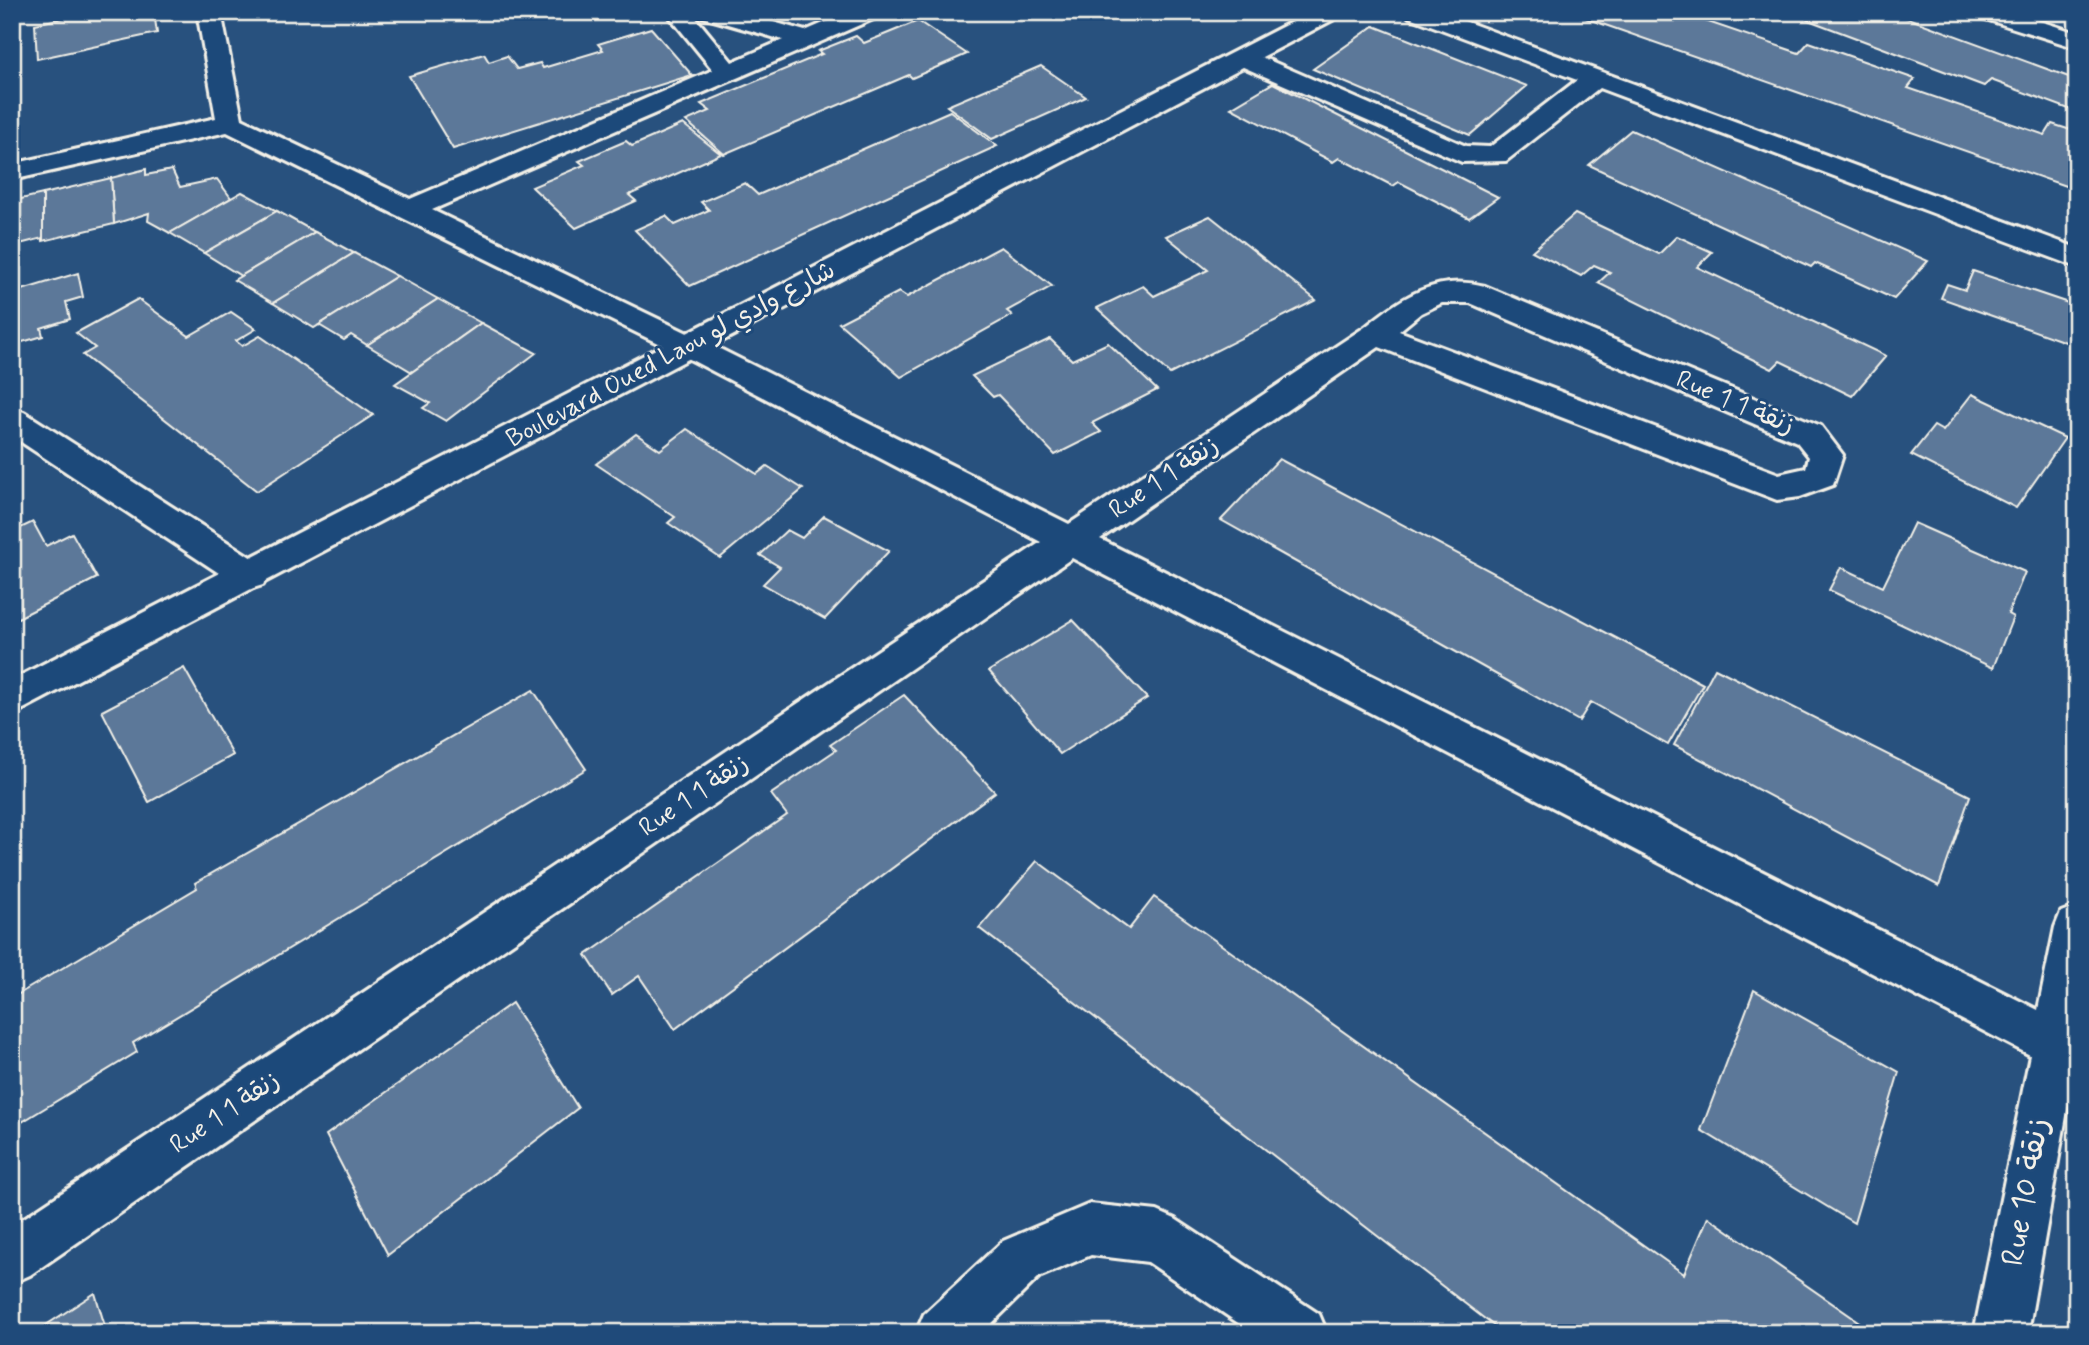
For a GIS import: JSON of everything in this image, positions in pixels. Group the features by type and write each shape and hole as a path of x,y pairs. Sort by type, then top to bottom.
{"street":[{"path":"209,12 230,123"},
{"path":"678,12 726,72"},
{"path":"711,12 804,40"},
{"path":"411,209 870,12"},
{"name":"Boulevard Oued Laou شارع وادي لو","path":"12,699 1330,12"},
{"path":"1417,12 2077,258"},
{"path":"1987,12 2077,41"},
{"path":"1243,58 1462,154 1480,157 1496,155 1595,79"},
{"path":"12,172 230,123 689,346 2065,1048"},
{"name":"Rue 1 زنقة 1","path":"12,1257 1376,334 1424,297 1442,291 1474,293 1809,434 1826,455 1821,476 1800,484 1777,487 1376,334"},
{"path":"12,420 250,575"},
{"name":"Rue 10 زنقة","path":"2001,1333 2065,1048 2077,927"},
{"path":"943,1333 1021,1259 1090,1228 1157,1237 1300,1333"}],"building":[{"path":"91,12 154,12 157,33 37,59 35,24"},
{"path":"1568,12 1679,12 1799,53 1809,42 1915,79 1908,88 2045,135 2052,124 2077,132 2077,190"},
{"path":"1787,12 1891,12 2077,80 2077,112 1991,80 1984,86"},
{"path":"918,21 967,54 912,78 909,75 724,154 686,121 710,111 701,104 822,54 818,51 856,36 864,43"},
{"path":"1374,26 1527,86 1470,135 1313,69"},
{"path":"651,28 692,75 453,149 409,76 484,54 489,62 507,56 517,69 540,63 543,68 603,50 598,44"},
{"path":"1041,66 1086,97 992,139 947,106"},
{"path":"1273,83 1498,197 1469,218 1399,182 1393,186 1339,158 1333,162 1231,108"},
{"path":"950,111 997,146 690,286 635,230 666,216 675,225 709,210 701,202 745,183 758,195"},
{"path":"683,124 721,154 629,195 636,201 576,228 532,187 584,165 579,161 626,141 632,146"},
{"path":"1631,130 1928,261 1894,299 1815,263 1811,267 1589,165"},
{"path":"146,169 146,175 172,170 180,187 217,179 231,198 170,233 148,221 149,213 114,224 111,178"},
{"path":"111,178 114,224 43,241 43,194"},
{"path":"242,192 277,211 204,253 170,233"},
{"path":"43,194 43,238 12,246 12,201"},
{"path":"277,211 315,232 241,276 204,253"},
{"path":"1575,214 1659,254 1677,236 1712,252 1697,267 1886,356 1852,396 1780,361 1772,369 1598,283 1610,272 1594,265 1581,276 1532,251"},
{"path":"1210,216 1316,300 1170,374 1097,308 1143,286 1154,296 1208,270 1166,236"},
{"path":"315,232 354,253 273,303 234,280"},
{"path":"1001,247 1052,286 1007,311 1012,315 901,377 839,323 899,292 907,297"},
{"path":"354,253 397,276 314,328 273,303"},
{"path":"1973,271 2077,306 2077,346 1941,298 1947,284 1965,290"},
{"path":"78,273 83,297 66,302 70,319 41,328 43,336 12,345 12,293"},
{"path":"397,276 438,299 367,345 351,335 344,340 319,325"},
{"path":"138,299 189,336 231,312 256,329 236,341 242,346 260,336 373,415 257,491 83,355 95,348 76,333"},
{"path":"438,299 481,323 412,372 367,345"},
{"path":"481,323 536,353 446,421 423,408 430,403 395,384"},
{"path":"1050,339 1072,360 1108,343 1157,390 1092,423 1101,432 1055,455 998,395 993,397 972,376"},
{"path":"1972,394 2065,438 2016,508 1911,455 1934,426 1943,431"},
{"path":"687,429 757,474 767,466 803,489 720,558 668,523 675,517 596,464 636,434 660,450"},
{"path":"1279,459 1703,684 1668,745 1591,702 1579,721 1221,520"},
{"path":"824,516 889,551 825,619 763,584 780,567 760,555 787,530 802,538"},
{"path":"33,522 46,546 72,533 97,578 12,621 12,532"},
{"path":"1914,523 2025,572 2008,614 2013,617 1993,668 1829,590 1841,567 1883,587"},
{"path":"1073,620 1147,698 1060,754 989,671"},
{"path":"184,668 233,755 149,802 102,711"},
{"path":"1715,668 1970,796 1939,886 1674,745"},
{"path":"533,690 586,769 133,1043 137,1052 12,1128 12,998 197,888 195,883"},
{"path":"904,695 995,792 675,1029 639,976 612,995 586,955 787,815 771,794 836,750 830,745"},
{"path":"1037,861 1129,929 1154,897 1684,1274 1708,1217 1875,1333 1503,1333 979,928"},
{"path":"1754,990 1899,1072 1854,1223 1701,1130"},
{"path":"512,1003 578,1108 388,1255 326,1135"},
{"path":"95,1293 107,1333 34,1333"}]}
